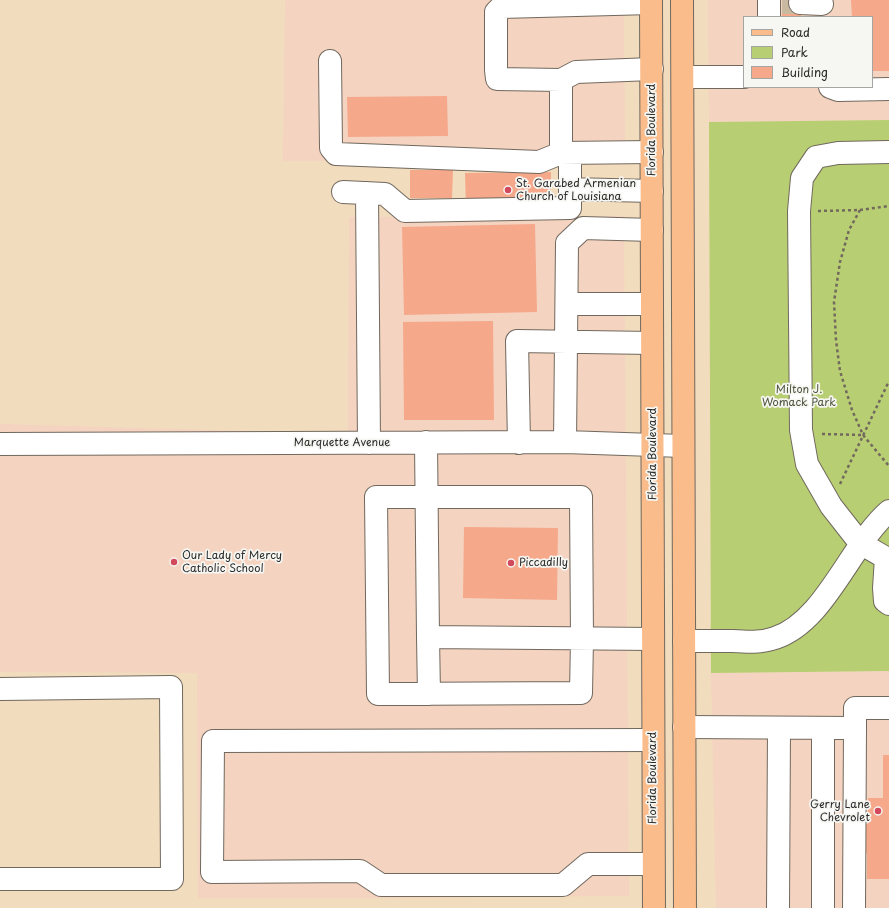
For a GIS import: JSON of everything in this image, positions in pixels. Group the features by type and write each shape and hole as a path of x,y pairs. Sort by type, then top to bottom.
{"main road":[{"path":"682,0 685,908"},
{"name":"Florida Boulevard","path":"651,1 654,908"},
{"path":"653,639 684,641"}],"street":[{"path":"651,1 501,7 496,12 497,79 561,80 576,72 652,69"},
{"path":"778,5 822,7"},
{"path":"330,61 331,148 336,154 539,162 565,153 652,152"},
{"path":"683,78 743,77"},
{"path":"343,192 385,194 405,211 570,208 570,189 565,153 561,80"},
{"path":"833,88 838,90 889,89"},
{"path":"889,152 838,153 816,157 802,178 799,211 802,434 807,464 831,506 860,543 887,559 884,588 885,600 889,604"},
{"path":"570,189 652,191"},
{"path":"367,193 369,443"},
{"path":"565,442 567,243 583,228 652,230"},
{"path":"567,304 652,304"},
{"path":"519,443 517,341 652,343"},
{"path":"426,442 429,694"},
{"name":"Marquette Avenue","path":"0,444 565,442 683,446"},
{"path":"581,497 582,639 581,693 378,694 376,498 581,497"},
{"path":"684,641 757,642 787,633 802,623 819,603 860,543 879,520 889,511"},
{"path":"428,637 653,639"},
{"path":"0,689 171,688 172,879 0,879"},
{"path":"854,908 855,708 889,708"},
{"path":"684,727 855,728"},
{"path":"778,908 779,728"},
{"path":"823,728 823,908"},
{"path":"653,740 213,741 212,872 360,871 381,885 563,885 588,864 653,864"}],"path":[{"path":"799,211 860,210 889,206"},
{"path":"860,210 849,230 840,262 834,302 836,340 840,371 852,410 863,435 889,466"},
{"path":"838,490 889,381"},
{"path":"802,434 863,435"}],"shaded area":[{"path":"285,0 624,0 625,159 283,161"},
{"path":"708,0 889,0 889,120 709,122"},
{"path":"624,216 629,896 198,898 197,673 0,672 0,424 348,434 349,217"},
{"path":"889,671 889,908 716,908 711,673"}],"green space":[{"name":"Milton J. Womack Park","path":"889,120 889,671 711,673 709,122"}],"building":[{"path":"782,0 801,0 801,16 782,16"},
{"path":"851,0 889,0 889,71 873,71 873,16 852,16"},
{"path":"447,96 448,136 348,137 347,97"},
{"path":"410,170 453,170 452,198 410,198"},
{"name":"St. Garabed Armenian Church of Louisiana","path":"551,172 551,207 466,208 465,173"},
{"path":"535,224 537,312 404,315 402,227"},
{"path":"493,321 494,420 404,420 403,322"},
{"name":"Piccadilly","path":"464,527 558,528 557,600 463,598"},
{"name":"Gerry Lane Chevrolet","path":"883,755 889,755 889,879 867,879 867,853 864,853 864,824 868,824 868,798 883,798"}],"tunnel":[{"path":"782,3 800,3"}],"place":[{"name":"St. Garabed Armenian Church of Louisiana","path":"508,190"},
{"name":"Our Lady of Mercy Catholic School","path":"174,562"},
{"name":"Piccadilly","path":"511,563"},
{"name":"Gerry Lane Chevrolet","path":"878,811"}]}
